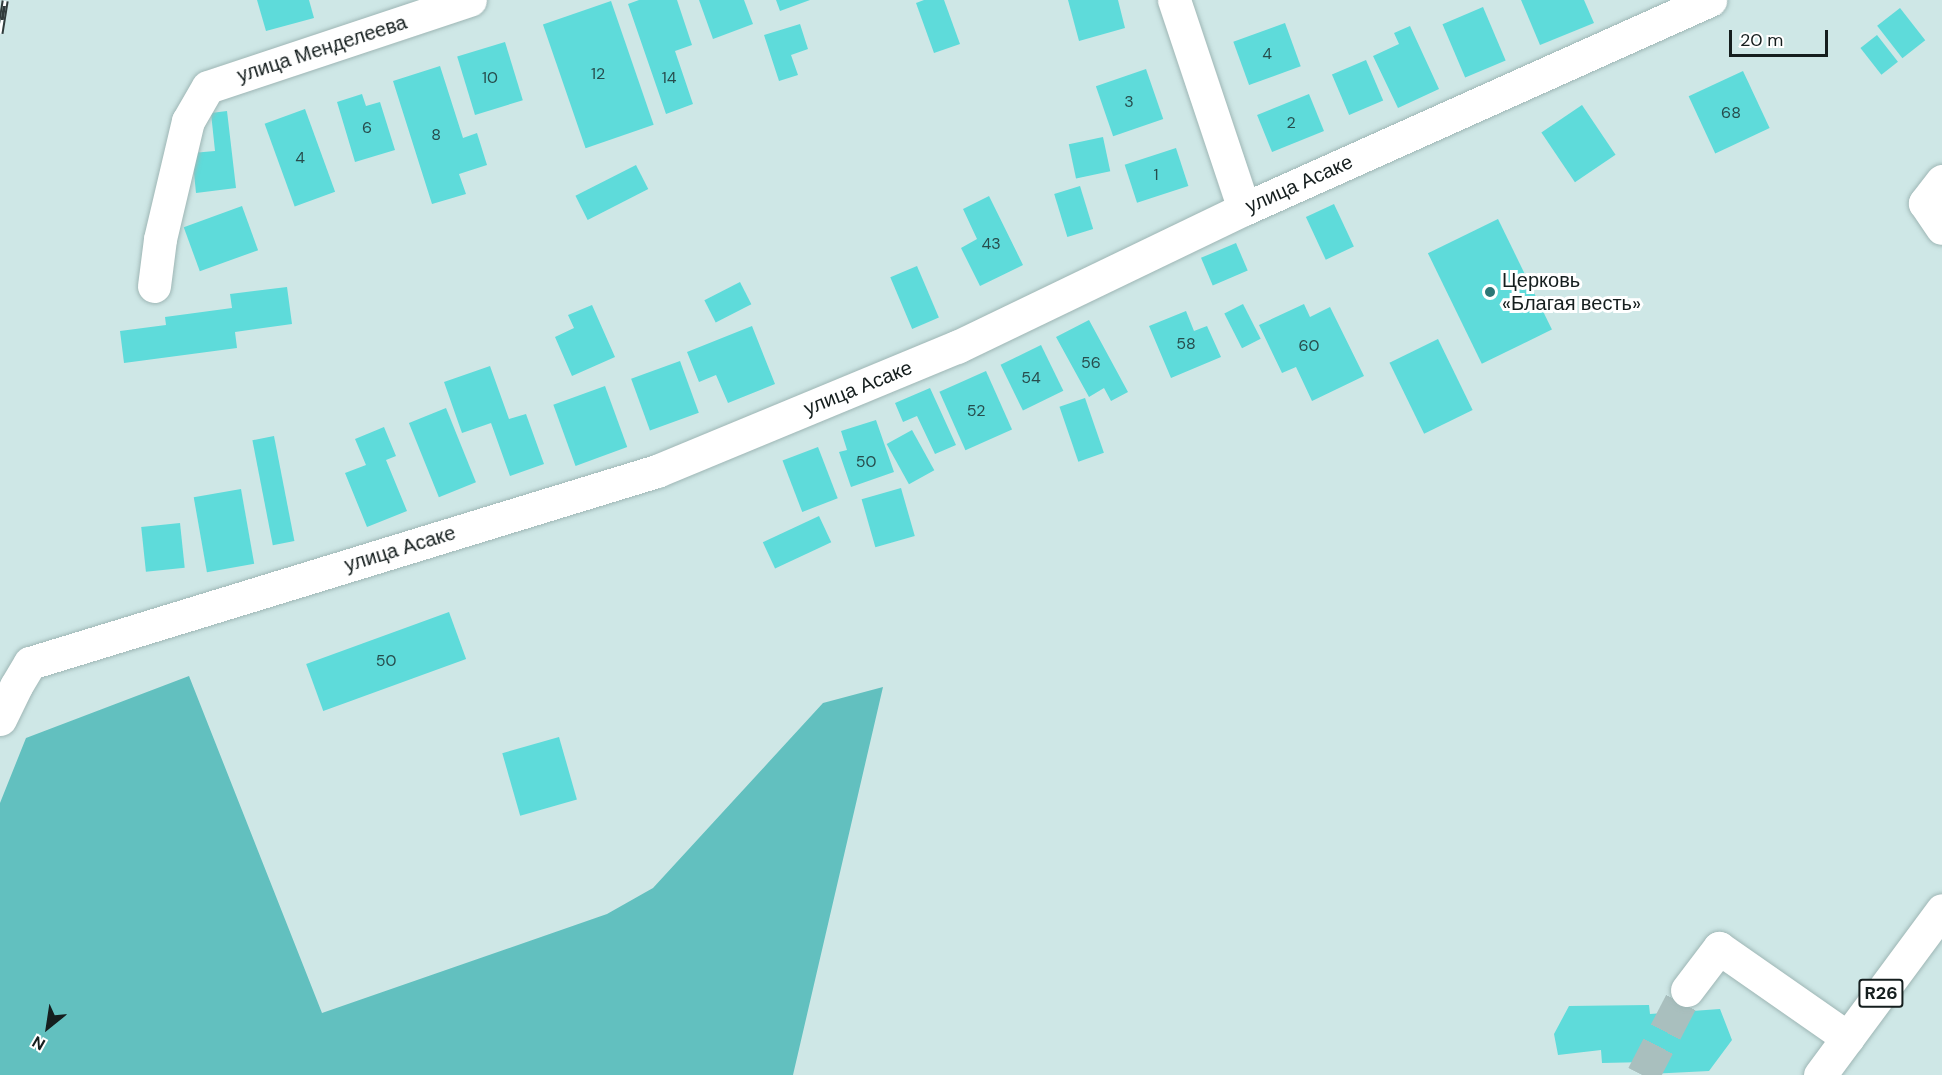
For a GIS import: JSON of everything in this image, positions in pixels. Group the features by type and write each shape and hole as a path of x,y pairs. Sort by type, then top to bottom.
{"street":[{"name":"улица Менделеева","path":"154,286 160,239 188,121 208,87 470,0"},
{"path":"1174,0 1244,209"},
{"name":"улица Асаке","path":"0,719 30,663 657,471 957,347 1244,209 1710,0"},
{"path":"1942,181 1925,203 1942,228"},
{"name":"R26","path":"1820,1075 1942,910"},
{"path":"1687,990 1719,948 1848,1038"}],"shaded area":[{"path":"189,676 322,1013 607,914 653,888 823,703 883,687 793,1075 0,1075 0,803 26,738"}],"building":[{"path":"257,0 309,0 314,18 266,31"},
{"path":"639,0 677,0 692,45 675,51 693,104 666,114 628,4"},
{"path":"699,0 744,0 753,24 713,39"},
{"path":"776,0 810,0 780,11"},
{"path":"924,0 944,0 960,44 934,53 916,3"},
{"path":"1068,0 1118,0 1125,28 1079,41"},
{"path":"1521,0 1584,0 1594,23 1540,45"},
{"path":"611,1 654,125 586,148 543,24"},
{"path":"1483,7 1506,60 1465,78 1442,24"},
{"path":"1900,8 1925,40 1902,58 1877,26"},
{"path":"1285,23 1301,66 1249,85 1233,42"},
{"path":"800,24 808,49 791,55 798,75 779,81 764,35"},
{"path":"1410,26 1439,89 1398,108 1373,56 1399,44 1394,33"},
{"path":"1877,35 1898,62 1881,75 1860,48"},
{"path":"505,42 523,100 475,115 457,57"},
{"path":"1366,60 1383,101 1349,115 1332,74"},
{"path":"440,66 463,138 477,133 487,165 459,174 466,194 432,204 393,81"},
{"path":"1146,69 1163,119 1113,136 1096,86"},
{"path":"1743,71 1770,128 1715,153 1689,96"},
{"path":"362,94 366,106 380,102 395,150 355,162 337,102"},
{"path":"1309,94 1324,131 1272,152 1257,115"},
{"path":"1582,105 1616,155 1575,182 1541,132"},
{"path":"305,109 335,192 295,206 265,124"},
{"path":"227,111 236,188 196,193 192,153 215,151 211,113"},
{"path":"1103,137 1110,171 1076,179 1069,144"},
{"path":"1176,148 1188,186 1137,203 1125,165"},
{"path":"636,165 648,189 588,220 575,196"},
{"path":"1080,186 1093,229 1067,237 1054,194"},
{"path":"989,196 1023,265 980,286 961,248 977,239 963,209"},
{"path":"1334,204 1354,247 1326,260 1306,217"},
{"path":"242,206 258,250 200,271 184,227"},
{"name":"Церковь «Благая весть»","path":"1498,219 1552,330 1482,364 1428,253"},
{"path":"1236,243 1248,271 1213,285 1201,258"},
{"path":"917,266 939,318 912,329 890,277"},
{"path":"740,282 751,304 716,322 704,300"},
{"path":"287,287 292,324 235,332 237,348 124,363 120,331 166,325 165,317 232,308 230,294"},
{"path":"1243,304 1261,339 1242,348 1224,314"},
{"path":"1304,304 1310,317 1330,307 1364,376 1312,401 1296,367 1282,373 1259,325"},
{"path":"592,305 615,357 572,376 555,337 574,328 568,315"},
{"path":"1186,311 1194,331 1207,326 1221,357 1171,378 1149,326"},
{"path":"1089,320 1128,392 1111,401 1104,388 1089,397 1056,337"},
{"path":"752,326 775,384 728,403 716,375 699,382 687,352"},
{"path":"1438,339 1473,410 1424,434 1389,363"},
{"path":"1041,345 1063,391 1023,411 1001,365"},
{"path":"680,361 699,413 650,430 631,379"},
{"path":"490,366 509,419 526,414 544,464 510,476 491,423 462,433 444,382"},
{"path":"986,371 1012,429 965,450 939,392"},
{"path":"605,386 627,447 576,466 553,405"},
{"path":"930,388 956,445 935,454 917,416 903,422 895,403"},
{"path":"1085,398 1104,453 1078,462 1059,407"},
{"path":"446,408 476,482 439,497 409,423"},
{"path":"876,420 894,472 851,487 839,452 847,450 841,431"},
{"path":"384,427 396,456 386,460 407,511 367,527 345,473 366,465 355,439"},
{"path":"912,430 934,470 909,484 887,444"},
{"path":"274,436 294,541 273,545 252,440"},
{"path":"818,447 838,498 802,512 783,461"},
{"path":"901,488 915,536 875,547 862,499"},
{"path":"241,489 254,564 207,572 194,497"},
{"path":"819,516 831,542 775,568 763,542"},
{"path":"180,523 185,568 146,572 141,527"},
{"path":"449,612 466,659 323,711 306,664"},
{"path":"559,737 577,799 520,816 502,753"},
{"path":"1649,1005 1650,1014 1720,1009 1732,1040 1709,1071 1649,1074 1647,1062 1602,1063 1601,1050 1558,1055 1554,1034 1569,1006"}],"tunnel":[{"path":"1643,1075 1687,990"}],"railway":[{"path":"0,33 5,0"}],"place":[{"name":"Церковь «Благая весть»","path":"1490,292"}]}
